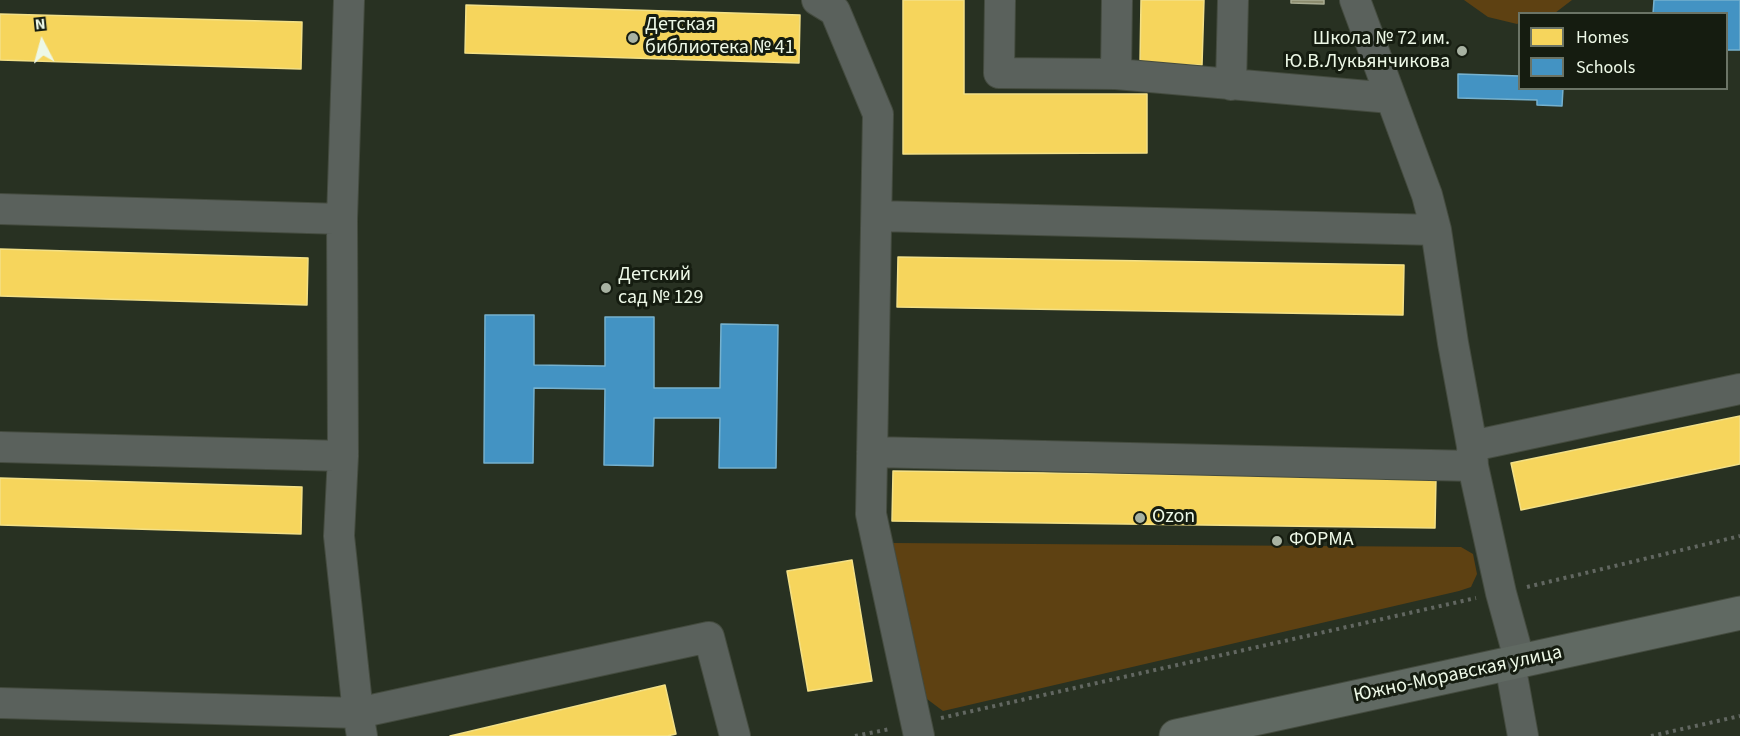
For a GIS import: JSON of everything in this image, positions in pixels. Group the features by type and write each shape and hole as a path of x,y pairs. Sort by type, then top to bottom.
{"main road":[{"name":"Южно-Моравская улица","path":"1176,736 1740,613"}],"lane":[{"path":"350,0 342,219 343,456 339,536 356,725"},
{"path":"999,0 999,73 1116,74 1391,99"},
{"path":"1116,74 1117,0"},
{"path":"1231,85 1233,0"},
{"path":"1355,0 1427,195 1436,230 1472,456 1515,663 1523,736"},
{"path":"829,4 878,114 871,514 918,730"},
{"path":"0,209 342,219"},
{"path":"877,216 1436,230"},
{"path":"872,452 1472,456 1740,389"},
{"path":"0,447 343,456"},
{"path":"0,703 356,725 709,637 735,736"}],"path":[{"path":"855,736 918,730 1740,536"},
{"path":"1651,736 1740,716"}],"shaded area":[{"path":"1464,0 1572,0 1556,12 1518,12 1517,24 1488,17"},
{"path":"893,543 1461,547 1473,554 1477,574 1471,587 1459,591 943,711 923,696"}],"building: Homes":[{"path":"903,0 964,0 964,94 1147,94 1147,153 903,154"},
{"path":"1141,0 1204,0 1202,65 1140,64"},
{"path":"466,5 800,15 799,63 465,53"},
{"path":"0,14 302,22 301,69 0,60"},
{"path":"0,249 308,258 307,305 0,296"},
{"path":"898,257 1404,265 1403,315 897,307"},
{"path":"1740,416 1740,464 1521,510 1511,463"},
{"path":"893,471 1436,478 1435,528 892,521"},
{"path":"0,478 302,487 301,534 0,525"},
{"path":"852,560 872,681 808,691 787,571"},
{"path":"665,685 676,734 667,736 450,736"}],"building: Schools":[{"path":"1654,0 1740,0 1740,50 1728,50 1728,12 1653,12"},
{"path":"1458,74 1518,76 1518,90 1563,90 1562,106 1537,105 1537,100 1458,98"},
{"path":"485,315 534,315 534,365 605,366 605,317 654,317 654,388 720,388 721,324 778,325 776,468 719,468 720,418 654,418 653,466 604,465 605,389 534,388 533,463 484,463"}],"building: Industry":[{"path":"1291,0 1324,0 1324,4 1291,3"}],"place":[{"name":"Детская библиотека № 41","path":"633,38"},
{"name":"Школа № 72 им. Ю.В.Лукьянчикова","path":"1462,51"},
{"name":"Детский сад № 129","path":"606,288"},
{"name":"Ozon","path":"1140,518"},
{"name":"ФОРМА","path":"1277,541"}]}
